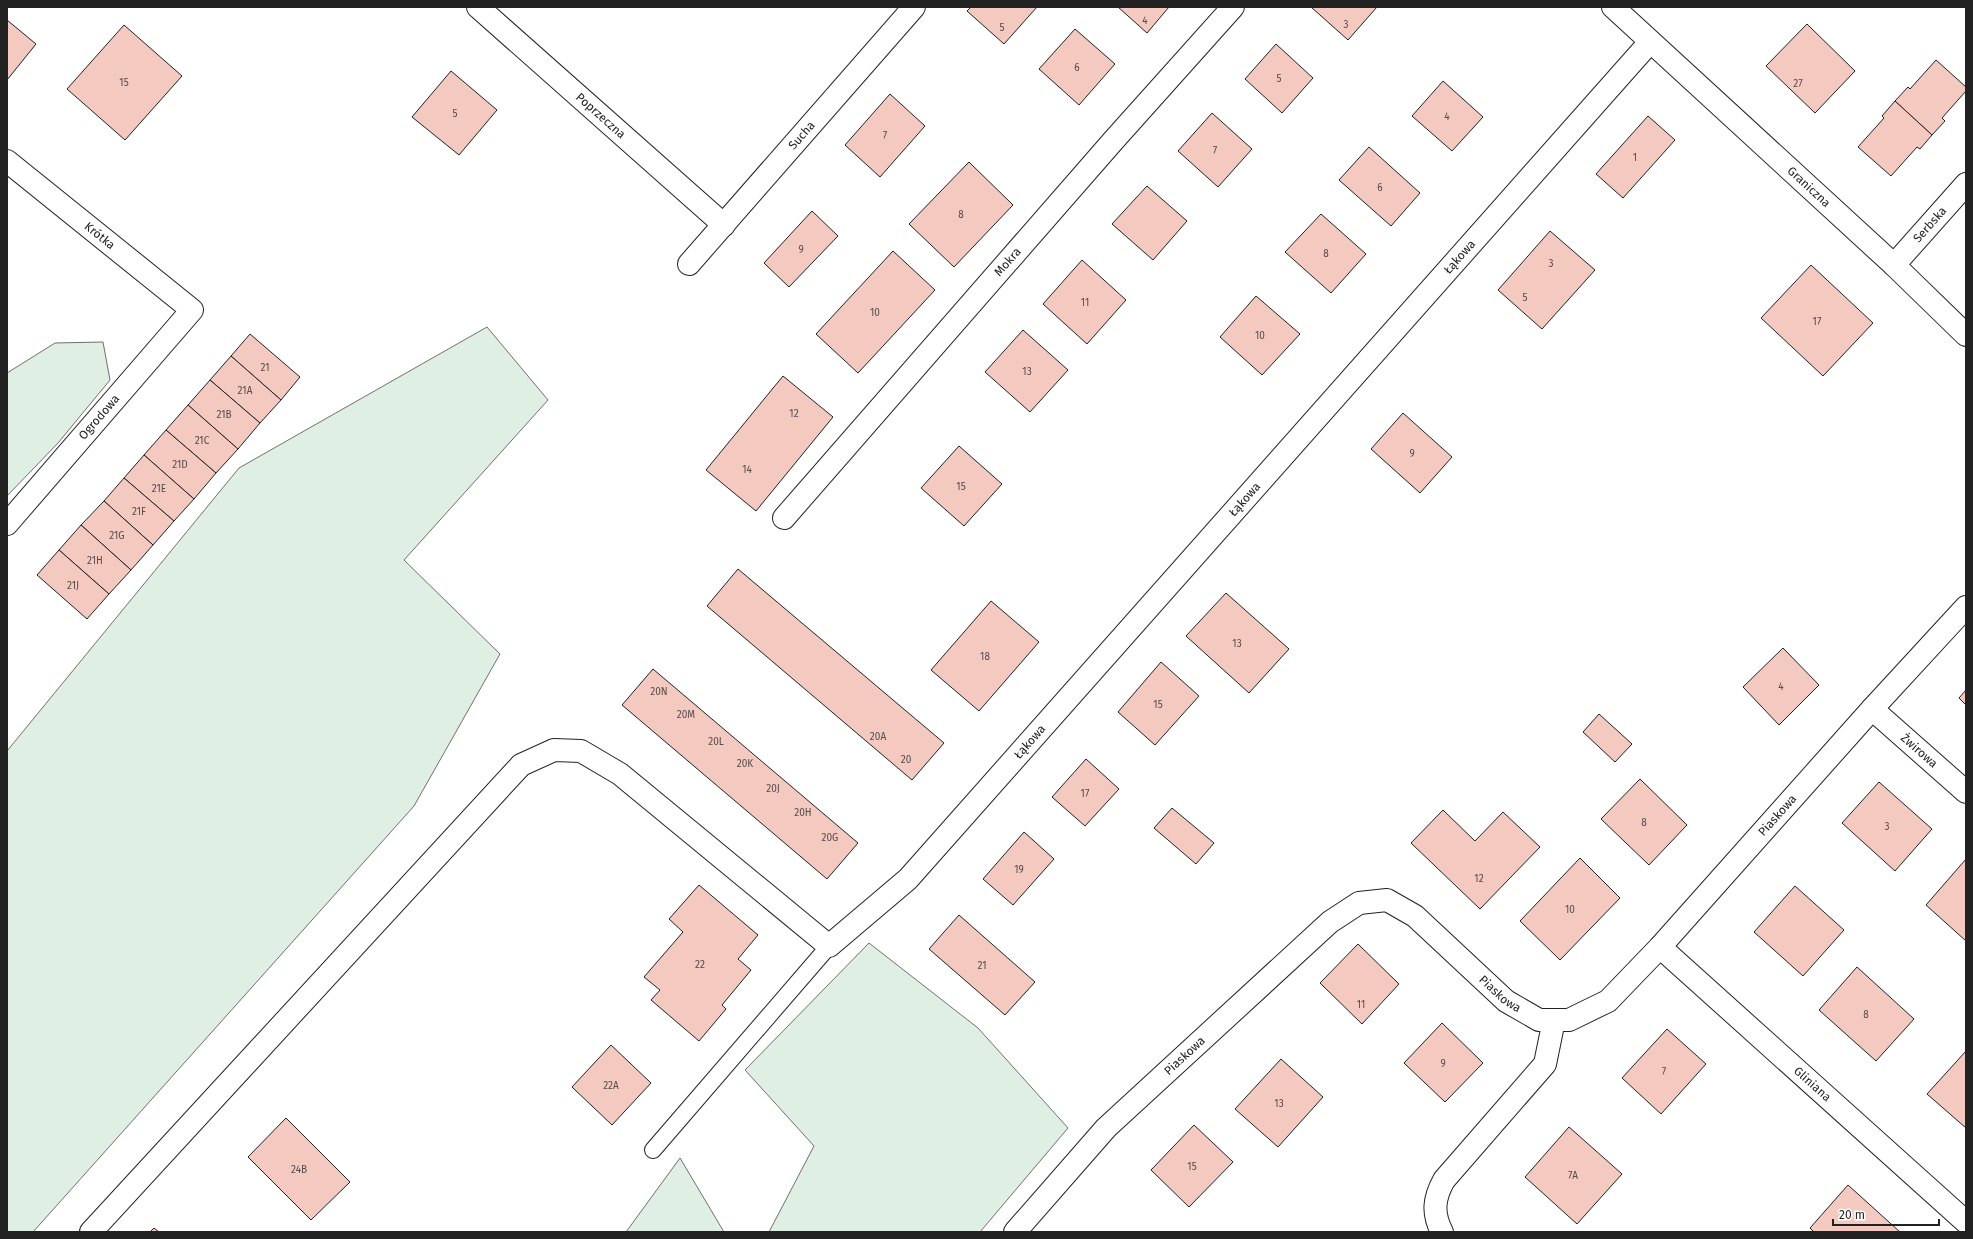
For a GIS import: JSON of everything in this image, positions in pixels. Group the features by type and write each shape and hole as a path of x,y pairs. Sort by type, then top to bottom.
{"street":[{"name":"Poprzeczna","path":"478,7 724,224"},
{"name":"Sucha","path":"689,264 914,7"},
{"name":"Mokra","path":"784,518 1103,153 1233,7"},
{"name":"Graniczna","path":"1613,7 1894,265 1966,335"},
{"name":"Łąkowa","path":"829,946 908,879 1650,42"},
{"name":"Krótka","path":"7,161 192,310"},
{"name":"Serbska","path":"1894,265 1966,184"},
{"name":"Ogrodowa","path":"7,524 192,310"},
{"name":"Piaskowa","path":"1015,1232 1106,1128 1330,922 1359,903 1387,900 1415,916 1506,1001 1539,1020 1569,1020 1608,1001 1660,947 1872,709 1966,607"},
{"name":"Żwirowa","path":"1872,709 1966,792"},
{"path":"91,1232 521,765 554,750 581,751 620,774 829,946"},
{"name":"Gliniana","path":"1660,947 1966,1222"},
{"path":"1442,1232 1436,1219 1434,1205 1437,1192 1444,1180 1545,1064 1554,1020"}],"lane":[{"path":"652,1150 829,946"}],"green space":[{"path":"487,327 548,400 404,560 500,654 414,806 33,1232 7,1232 7,751 239,468"},
{"path":"103,342 110,380 58,443 7,496 7,373 55,343"},
{"path":"869,943 978,1028 1068,1128 980,1232 769,1232 814,1146 745,1070"},
{"path":"680,1158 724,1232 626,1232"}],"building":[{"path":"971,7 1037,7 1004,44 967,11"},
{"path":"1118,7 1169,7 1147,33"},
{"path":"1311,7 1377,7 1348,40"},
{"path":"7,20 36,44 7,80"},
{"path":"1807,24 1855,71 1815,113 1766,66"},
{"path":"124,25 182,76 125,140 67,89"},
{"path":"1075,29 1115,64 1079,105 1039,69"},
{"path":"1276,44 1313,78 1282,113 1245,79"},
{"path":"1936,60 1966,87 1966,91 1942,118 1945,121 1932,135 1895,101 1908,87 1910,89"},
{"path":"451,71 497,110 459,155 412,117"},
{"path":"1443,81 1483,117 1452,151 1412,116"},
{"path":"890,94 925,126 880,177 845,145"},
{"path":"1895,101 1932,135 1920,149 1917,147 1891,176 1858,147 1884,118 1882,116"},
{"path":"1212,113 1252,149 1218,187 1178,151"},
{"path":"1648,116 1675,140 1623,198 1596,174"},
{"path":"1369,147 1420,193 1391,226 1339,180"},
{"path":"969,162 1013,205 954,267 909,224"},
{"path":"1147,186 1187,221 1153,260 1112,224"},
{"path":"812,211 838,236 789,287 764,263"},
{"path":"1321,214 1366,254 1331,293 1285,252"},
{"path":"1550,231 1595,270 1542,329 1498,290"},
{"path":"893,251 935,290 858,373 816,334"},
{"path":"1082,260 1126,300 1087,344 1043,304"},
{"path":"1811,265 1873,323 1823,376 1761,318"},
{"path":"1256,296 1300,334 1262,375 1220,337"},
{"path":"1023,330 1068,370 1030,412 985,372"},
{"path":"250,334 300,377 281,400 231,356"},
{"path":"231,356 281,400 260,423 210,380"},
{"path":"783,376 833,417 756,511 706,470"},
{"path":"210,380 260,423 238,449 188,405"},
{"path":"188,405 238,449 216,473 166,430"},
{"path":"1403,413 1452,457 1420,493 1371,449"},
{"path":"166,430 216,473 194,499 144,455"},
{"path":"959,446 1002,484 964,526 921,488"},
{"path":"144,455 194,499 174,521 124,478"},
{"path":"124,478 174,521 153,545 104,501"},
{"path":"104,501 153,545 131,570 81,525"},
{"path":"81,525 131,570 109,594 59,550"},
{"path":"59,550 109,594 87,619 37,575"},
{"path":"738,569 944,743 912,780 707,606"},
{"path":"1226,593 1289,649 1249,693 1186,636"},
{"path":"991,601 1039,642 979,711 931,670"},
{"path":"1783,648 1819,685 1779,725 1743,687"},
{"path":"1161,662 1199,696 1155,745 1118,712"},
{"path":"653,669 858,843 827,879 622,705"},
{"path":"1966,690 1966,705 1959,698"},
{"path":"1599,714 1632,744 1615,762 1583,732"},
{"path":"1086,759 1119,789 1085,826 1052,797"},
{"path":"1640,779 1687,825 1649,865 1601,819"},
{"path":"1879,782 1932,829 1895,871 1842,823"},
{"path":"1172,808 1214,843 1196,864 1154,828"},
{"path":"1443,810 1475,841 1503,812 1540,847 1480,909 1411,843"},
{"path":"1024,832 1054,859 1013,905 983,879"},
{"path":"1580,858 1620,898 1560,960 1520,921"},
{"path":"1966,859 1966,941 1926,905"},
{"path":"699,885 758,935 738,959 751,970 722,1005 726,1009 699,1041 651,1000 660,990 644,977 683,932 669,919"},
{"path":"1795,886 1844,930 1803,976 1754,932"},
{"path":"959,915 1035,982 1005,1015 929,949"},
{"path":"1358,944 1399,984 1362,1024 1320,983"},
{"path":"1857,967 1914,1019 1876,1061 1819,1010"},
{"path":"1442,1023 1483,1063 1445,1102 1404,1063"},
{"path":"1667,1029 1706,1064 1661,1114 1622,1078"},
{"path":"611,1045 651,1083 612,1125 572,1087"},
{"path":"1966,1051 1966,1128 1927,1094"},
{"path":"1281,1059 1323,1097 1278,1147 1235,1109"},
{"path":"286,1118 350,1182 311,1220 248,1157"},
{"path":"1194,1125 1233,1162 1189,1207 1151,1170"},
{"path":"1569,1127 1622,1174 1577,1224 1525,1177"},
{"path":"1848,1185 1900,1232 1814,1232 1810,1228"},
{"path":"154,1228 159,1232 150,1232"}]}
